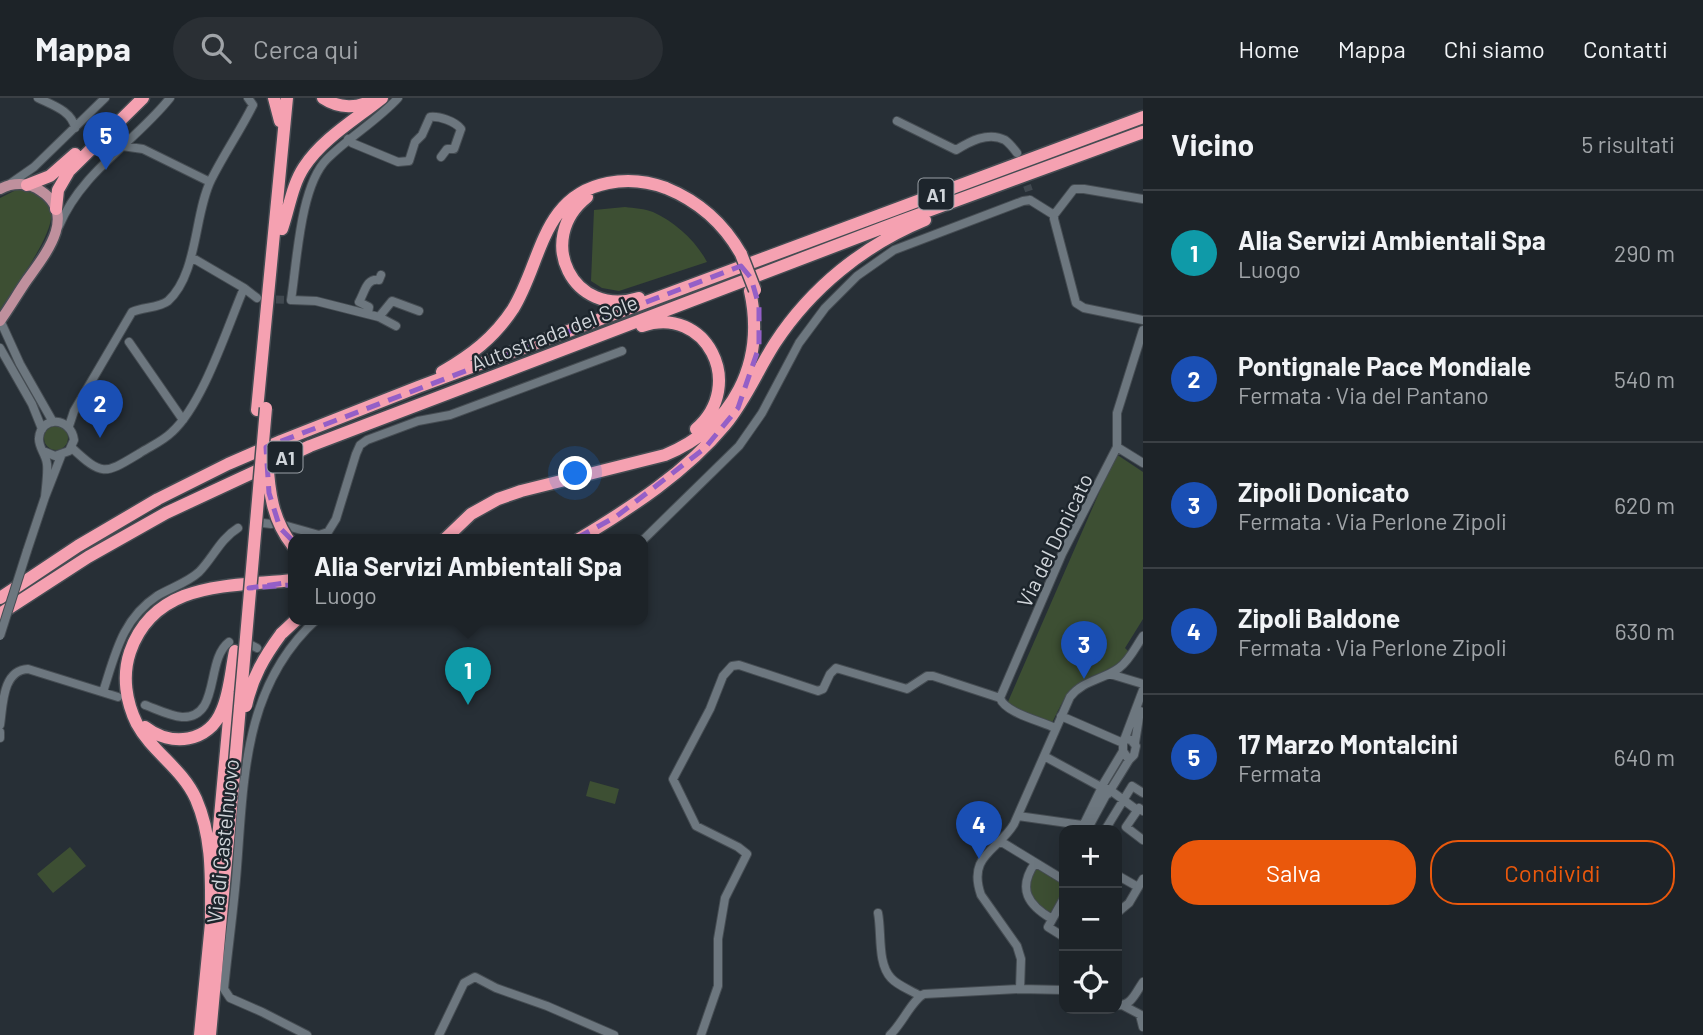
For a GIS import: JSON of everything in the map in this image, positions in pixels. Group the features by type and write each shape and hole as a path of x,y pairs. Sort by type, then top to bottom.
{"highway":[{"path":"27,185 43,180 55,172 133,98"},
{"path":"56,209 58,190 69,171 143,98"},
{"path":"274,98 280,121 281,169"},
{"path":"234,775 287,98"},
{"path":"288,583 220,591 184,598 159,613 144,629 129,668 130,695 137,716 145,727 164,738 194,738 206,732 218,719 223,708 232,647 261,409 295,98"},
{"path":"323,98 341,106 357,106 374,98"},
{"path":"282,229 303,168 331,138 382,98"},
{"name":"Autostrada del Sole","path":"0,598 78,546 181,488 281,441 418,387 1143,117"},
{"name":"Autostrada del Sole","path":"0,614 88,557 166,513 238,478 360,425 1143,132"},
{"path":"418,387 475,352 499,329 514,306 553,219 567,203 597,185 634,181 674,191 698,206 718,222 739,255 759,306 759,347 752,375 738,408"},
{"path":"685,287 677,284 644,297 622,301 603,299 590,294 574,281 564,262 562,238 570,214 591,194 606,188 640,187 669,196 702,215 739,255"},
{"path":"587,534 617,516 705,448 749,393 789,324 845,266 900,232 980,198 996,187"},
{"path":"450,534 471,514 498,499 520,491 645,461 692,442 716,421 735,396 746,373 753,346 753,290"},
{"path":"612,331 620,334 651,323 683,327 702,339 711,349 719,369 719,393 715,407 704,422 686,438 645,461"},
{"path":"261,409 269,494 278,522 288,538"},
{"path":"215,925 209,847 198,803 185,778 139,728 128,703 126,667 142,628 157,610 183,595 220,588 288,582"},
{"path":"200,1035 234,775 250,685 262,659 291,625"},
{"path":"210,1035 232,647"}],"main road":[{"path":"0,320 57,232 56,209 44,193 27,185 3,188"}],"street":[{"path":"38,98 65,112 73,119 75,128"},
{"path":"3,188 34,167 105,98"},
{"path":"57,232 78,191 170,98"},
{"path":"69,426 74,411 132,312 141,307 163,304 170,299 191,257 210,182 253,105 248,98"},
{"path":"396,326 368,313 316,301 291,300 310,185 322,164 398,98"},
{"path":"348,139 352,143 405,163 430,117 434,117 457,124 461,130 457,145 454,149 447,149 441,157"},
{"path":"897,121 956,150 976,138 993,138 1004,140 1017,153"},
{"path":"138,130 143,149"},
{"path":"122,146 143,149 210,182"},
{"path":"1143,199 1078,189 1071,191 1054,215 1054,224 1076,303 1143,320"},
{"path":"648,535 739,446 762,414 805,335 825,308 857,276 894,250 1030,196 1054,215"},
{"path":"191,257 257,298"},
{"path":"368,313 369,307 359,302 368,283 379,281 381,275"},
{"path":"72,448 98,469 113,469 163,439 183,420 200,392 244,288"},
{"path":"379,317 391,301 419,311"},
{"path":"0,320 20,364 53,422"},
{"name":"Via del Donicato","path":"1000,698 1062,554 1117,447 1117,414 1143,330"},
{"path":"129,342 183,420"},
{"path":"0,348 32,404 42,429 39,439 47,465 44,497"},
{"path":"287,526 319,534 327,532 336,519 356,454 360,445 367,440 418,421 450,415 622,351"},
{"path":"0,636 44,497 61,456 72,448 74,436 69,426 53,422 42,429"},
{"path":"1117,447 1143,463"},
{"path":"43,451 53,456 61,456"},
{"path":"103,692 118,644 128,623 145,604 199,572 229,534 238,528"},
{"name":"Via di Castelnuovo","path":"306,1035 230,998 224,989 250,741 257,712 276,661 310,625"},
{"path":"1020,989 1021,965 1018,950 1013,939 985,903 979,885 979,872 985,854 1010,830 1018,816 1055,728 1076,689 1125,664 1143,635"},
{"path":"145,705 180,717 198,712 209,695 221,648 232,647"},
{"path":"1105,790 1134,755 1142,686 1125,664"},
{"path":"702,1035 718,986 718,939 725,898 747,855 738,847 696,826 673,779 728,670 739,665 818,691 823,689 836,668 907,688 914,687 927,676 933,676 1000,698 1008,709 1055,728"},
{"path":"0,725 7,684 10,677 22,670 118,697"},
{"path":"1110,674 1142,686"},
{"path":"1085,825 1105,790 1124,744 1142,686"},
{"path":"1061,716 1124,744 1135,743"},
{"path":"1124,744 1129,760"},
{"path":"1044,756 1140,811 1126,827 1143,840"},
{"path":"1108,825 1132,786 1143,793"},
{"path":"1018,816 1067,825"},
{"path":"1000,841 1059,877"},
{"path":"1035,863 1027,879 1029,900 1059,932"},
{"path":"1122,878 1138,887"},
{"path":"1122,909 1129,903 1143,879"},
{"path":"1050,923 1059,907"},
{"path":"878,914 882,953 887,971 895,981 920,996"},
{"path":"439,1035 464,983 475,977 614,1035"},
{"path":"1122,1004 1131,1001 1143,982"},
{"path":"890,1035 920,996 932,992 1059,989"},
{"path":"1122,1006 1142,1015 1143,1027"}],"highlighted area":[{"path":"741,266 751,278 759,306 759,347 738,408 705,448 617,516 539,559 508,568 249,588 329,577 280,528 269,493 266,447"}],"green space":[{"path":"27,189 47,202 51,209 51,219 41,246 0,310 0,198 16,190"},
{"path":"625,207 650,211 669,221 691,240 707,262 619,291 602,288 591,281 594,210"},
{"path":"56,426 64,430 68,438 64,446 56,450 48,446 44,438 48,430"},
{"path":"1116,454 1143,472 1143,619 1125,648 1129,652 1123,659 1073,688 1051,725 1007,704"},
{"path":"590,781 619,789 615,804 586,796"},
{"path":"70,847 86,866 53,893 37,874"},
{"path":"1035,865 1059,879 1059,902 1051,916 1033,900 1029,889"}],"tunnel":[{"path":"1023,174 1029,191"},
{"path":"264,299 291,300"}],"place":[{"name":"17 Marzo Montalcini","path":"106,170"},
{"name":"Pontignale Pace Mondiale","path":"100,438"},
{"name":"Zipoli Donicato","path":"1084,679"},
{"name":"Alia Servizi Ambientali Spa","path":"468,705"},
{"name":"Zipoli Baldone","path":"979,859"}]}
